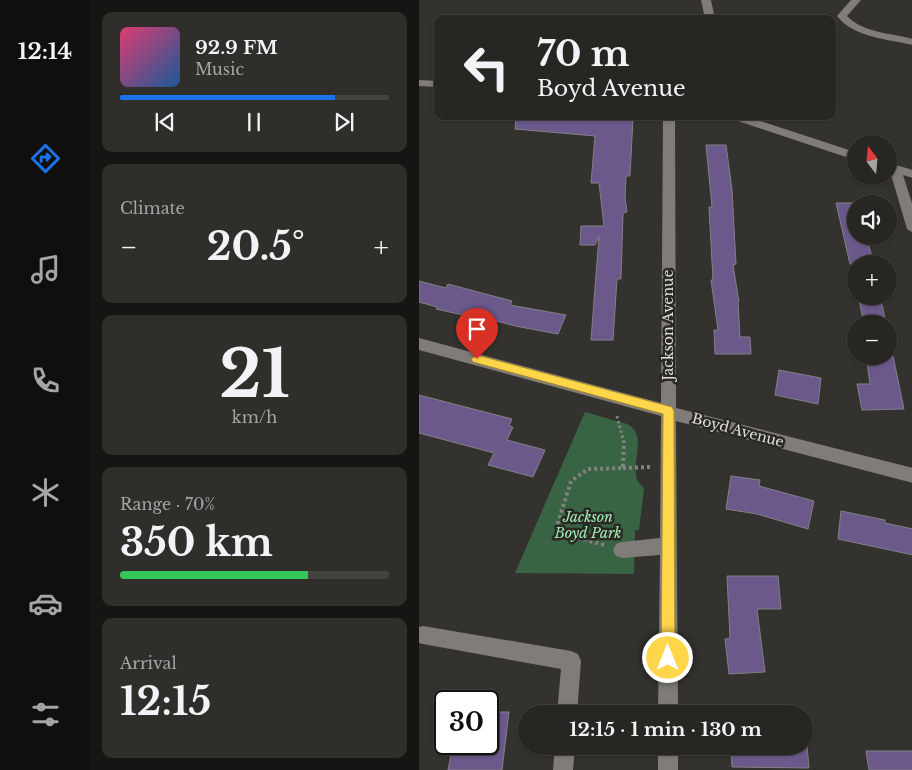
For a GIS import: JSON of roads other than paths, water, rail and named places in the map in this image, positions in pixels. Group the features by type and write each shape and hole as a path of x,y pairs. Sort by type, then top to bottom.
{"street":[{"path":"706,0 708,15"},
{"path":"856,0 842,16 845,21 863,30 912,42"},
{"path":"419,82 434,84"},
{"name":"Jackson Avenue","path":"668,705 669,120"},
{"path":"745,120 847,153"},
{"path":"897,170 912,174"},
{"path":"897,183 912,229"},
{"name":"Boyd Avenue","path":"419,344 912,476"},
{"path":"622,550 668,546"},
{"path":"423,635 571,661 568,705"},
{"path":"563,770 564,755"},
{"path":"668,755 668,770"}],"park label":[{"name":"Jackson Boyd Park","path":"588,526"}]}
